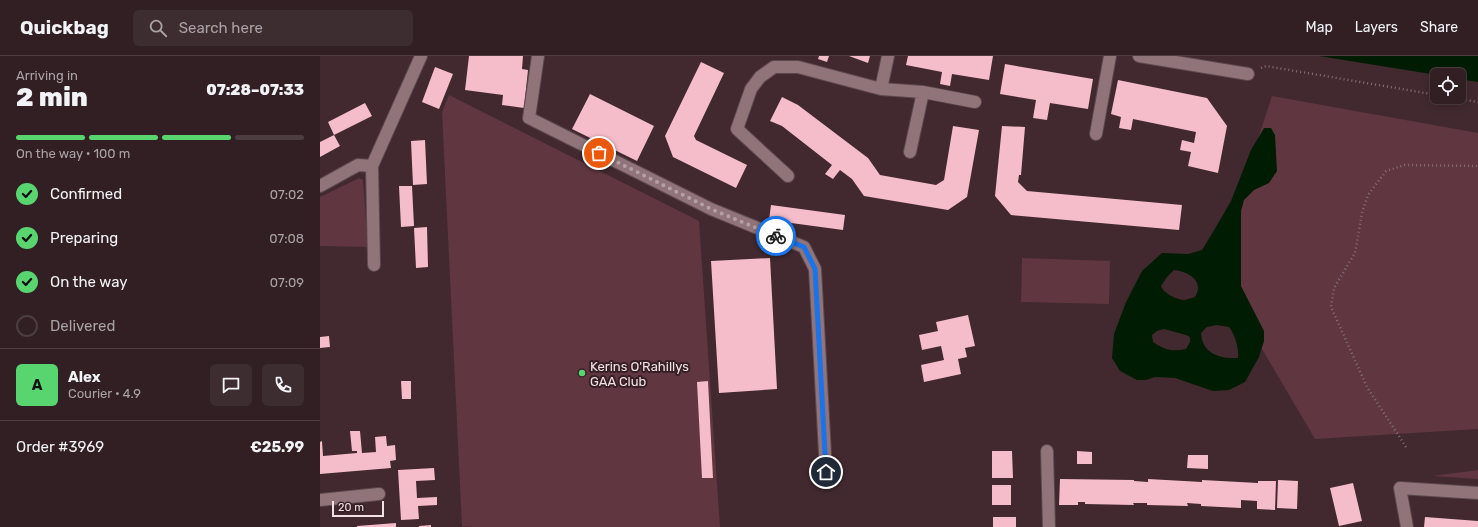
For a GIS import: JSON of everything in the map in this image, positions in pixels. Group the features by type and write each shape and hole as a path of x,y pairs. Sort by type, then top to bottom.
{"street":[{"path":"374,265 372,166 421,56"},
{"path":"538,56 529,118 711,209 804,247 815,269 826,472"},
{"path":"881,88 888,56"},
{"path":"1096,134 1110,56"},
{"path":"1139,56 1248,74"},
{"path":"788,176 737,129 751,89 760,77 774,68 798,67 881,88 923,92 975,102"},
{"path":"910,152 923,92"},
{"path":"320,186 358,165 372,166"},
{"path":"1047,451 1049,527"},
{"path":"1407,527 1400,488 1478,493"},
{"path":"320,500 379,494"}],"path":[{"path":"1248,74 1266,66 1430,94"},
{"path":"1466,100 1478,102"},
{"path":"1406,447 1367,387 1331,307 1334,288 1355,253 1362,213 1368,195 1386,171 1405,165 1478,166"}],"shaded area":[{"path":"1319,56 1478,56 1478,82 1466,80 1466,68 1430,68 1430,74"},
{"name":"Kerins O'Rahillys GAA Club","path":"449,95 699,221 720,527 462,526 442,112"},
{"path":"1272,96 1478,133 1478,429 1315,439 1215,269"},
{"path":"1264,128 1271,128 1275,135 1277,171 1269,183 1254,190 1244,200 1241,211 1241,286 1264,331 1264,341 1259,357 1245,382 1229,390 1213,391 1175,378 1155,377 1146,380 1137,380 1120,371 1112,358 1114,334 1126,302 1142,271 1162,253 1188,254 1202,250 1231,201 1251,150","holes":["1174,270 1186,273 1196,280 1198,288 1195,297 1185,300 1178,299 1167,294 1162,289 1161,286","1217,325 1229,327 1236,342 1238,358 1218,356 1208,350 1202,340 1201,333 1207,327","1164,329 1186,335 1190,337 1190,342 1186,349 1165,349 1153,342 1152,335 1157,331"]},
{"path":"359,178 363,180 368,247 320,246 320,197"},
{"path":"1022,258 1110,261 1109,304 1021,302"},
{"path":"1478,470 1478,479 1433,476"}],"building":[{"path":"469,56 523,56 522,69 528,70 524,108 502,105 503,95 465,90"},
{"path":"819,56 829,56 827,62 818,59"},
{"path":"849,56 870,56 868,63"},
{"path":"908,56 993,56 989,80 952,74 950,86 940,84 942,72 906,65"},
{"path":"701,62 724,73 694,136 696,140 747,165 736,188 673,157 665,136"},
{"path":"1005,64 1093,79 1088,109 1050,103 1047,120 1033,118 1036,100 1000,94"},
{"path":"435,67 453,74 439,109 422,102"},
{"path":"1118,80 1207,98 1227,126 1218,173 1188,166 1191,152 1180,150 1182,140 1194,143 1196,132 1133,119 1131,130 1119,128 1121,117 1111,114"},
{"path":"590,94 654,126 637,161 572,129"},
{"path":"782,97 798,105 868,158 880,175 936,185 944,180 953,126 979,130 967,197 948,210 864,196 852,179 840,170 833,179 825,174 832,165 782,126 770,121"},
{"path":"365,103 372,116 334,135 328,122"},
{"path":"1002,126 1025,127 1021,175 1019,175 1018,182 1027,191 1182,205 1179,230 1011,215 995,196"},
{"path":"334,135 340,146 320,157 320,142"},
{"path":"425,140 427,184 413,185 411,141"},
{"path":"399,186 412,186 414,226 401,227"},
{"path":"771,205 845,215 843,230 769,220"},
{"path":"427,227 428,267 416,268 414,228"},
{"path":"770,258 777,389 719,393 711,261"},
{"path":"968,315 975,346 965,348 967,357 958,359 961,374 924,382 921,365 944,360 941,346 922,350 919,335 938,331 936,322"},
{"path":"329,336 330,347 320,348 320,337"},
{"path":"401,381 411,381 411,399 402,399"},
{"path":"708,381 713,478 702,478 697,382"},
{"path":"350,431 360,431 362,453 376,452 375,437 386,436 387,446 395,445 396,460 390,461 391,468 320,474 320,442 322,441 323,456 357,453 357,451 352,451"},
{"path":"992,451 1012,451 1013,478 992,478"},
{"path":"1077,451 1092,452 1092,464 1077,464"},
{"path":"1188,455 1208,455 1208,469 1187,468"},
{"path":"434,468 435,480 416,481 417,498 437,497 437,505 418,506 419,519 401,520 398,470"},
{"path":"1060,479 1134,480 1148,482 1148,479 1258,483 1258,481 1276,481 1275,510 1257,509 1257,501 1241,500 1241,508 1201,506 1201,504 1187,503 1188,506 1147,505 1147,503 1133,503 1134,505 1085,504 1085,502 1078,502 1078,505 1059,505"},
{"path":"1278,480 1298,481 1297,509 1277,508"},
{"path":"1353,483 1362,521 1339,526 1330,488"},
{"path":"992,485 1011,485 1011,505 992,505"},
{"path":"993,517 1016,517 1016,527 993,527"},
{"path":"1425,517 1478,521 1478,527 1424,527"},
{"path":"396,523 396,527 357,527 357,526"},
{"path":"431,525 431,527 419,527 419,526"}],"way so far":[{"path":"599,153 711,209 776,236"}],"place":[{"name":"Kerins O'Rahillys GAA Club","path":"582,373"}],"route":[{"path":"776,236 804,247 815,269 826,472"}]}
